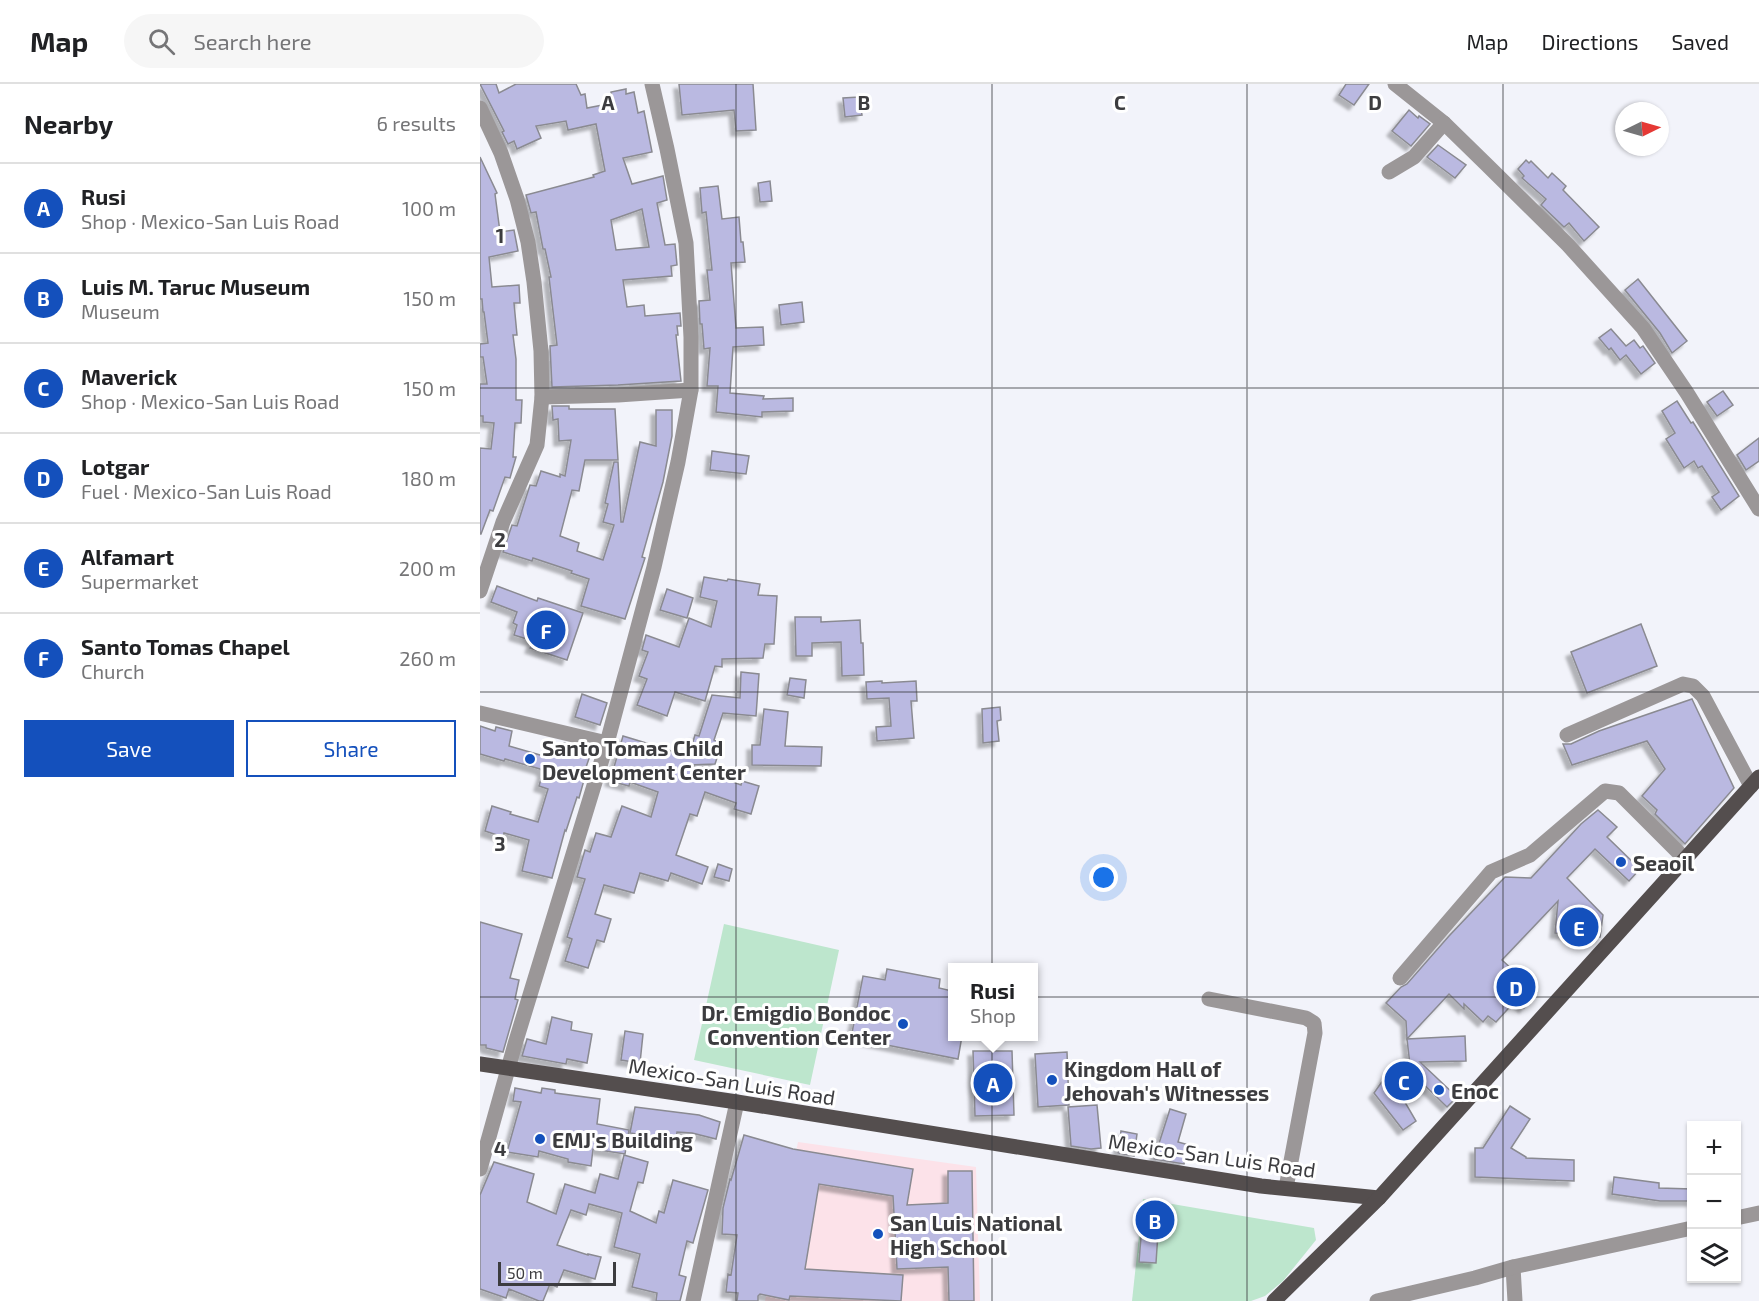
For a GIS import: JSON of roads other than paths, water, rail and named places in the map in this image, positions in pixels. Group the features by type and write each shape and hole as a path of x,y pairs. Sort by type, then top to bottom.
{"main road":[{"path":"1274,1301 1379,1198 1755,782"},
{"name":"Mexico-San Luis Road","path":"480,1064 737,1102 1173,1172 1379,1198"}],"street":[{"path":"480,1169 515,1044 607,743 654,567 678,462 691,390 691,337 686,243 652,84"},
{"path":"1395,84 1444,123 1568,245 1643,328 1687,393 1759,509"},
{"path":"480,108 504,162 517,199 528,242 541,351 542,397 537,445 503,522 480,591"},
{"path":"1389,172 1414,157 1444,123"},
{"path":"542,397 691,390"},
{"path":"1567,735 1683,684 1694,686 1755,782"},
{"path":"480,713 607,743"},
{"path":"1400,978 1491,872 1530,855 1605,791 1619,793 1685,859"},
{"path":"1209,999 1306,1018 1314,1023 1315,1033 1286,1188"},
{"path":"693,1301 737,1102"},
{"path":"1741,1217 1759,1213"},
{"path":"1377,1301 1513,1267 1687,1229"},
{"path":"1513,1267 1515,1301"}],"place":[{"name":"Santo Tomas Chapel","path":"546,630"},
{"name":"Santo Tomas Child Development Center","path":"530,759"},
{"name":"Seaoil","path":"1621,862"},
{"name":"Alfamart","path":"1579,927"},
{"name":"Lotgar","path":"1516,987"},
{"name":"Dr. Emigdio Bondoc Convention Center","path":"903,1024"},
{"name":"Kingdom Hall of Jehovah's Witnesses","path":"1052,1080"},
{"name":"Maverick","path":"1404,1081"},
{"name":"Rusi","path":"993,1083"},
{"name":"Enoc","path":"1439,1090"},
{"name":"EMJ's Building","path":"540,1139"},
{"name":"Luis M. Taruc Museum","path":"1155,1220"},
{"name":"San Luis National High School","path":"878,1234"}]}
